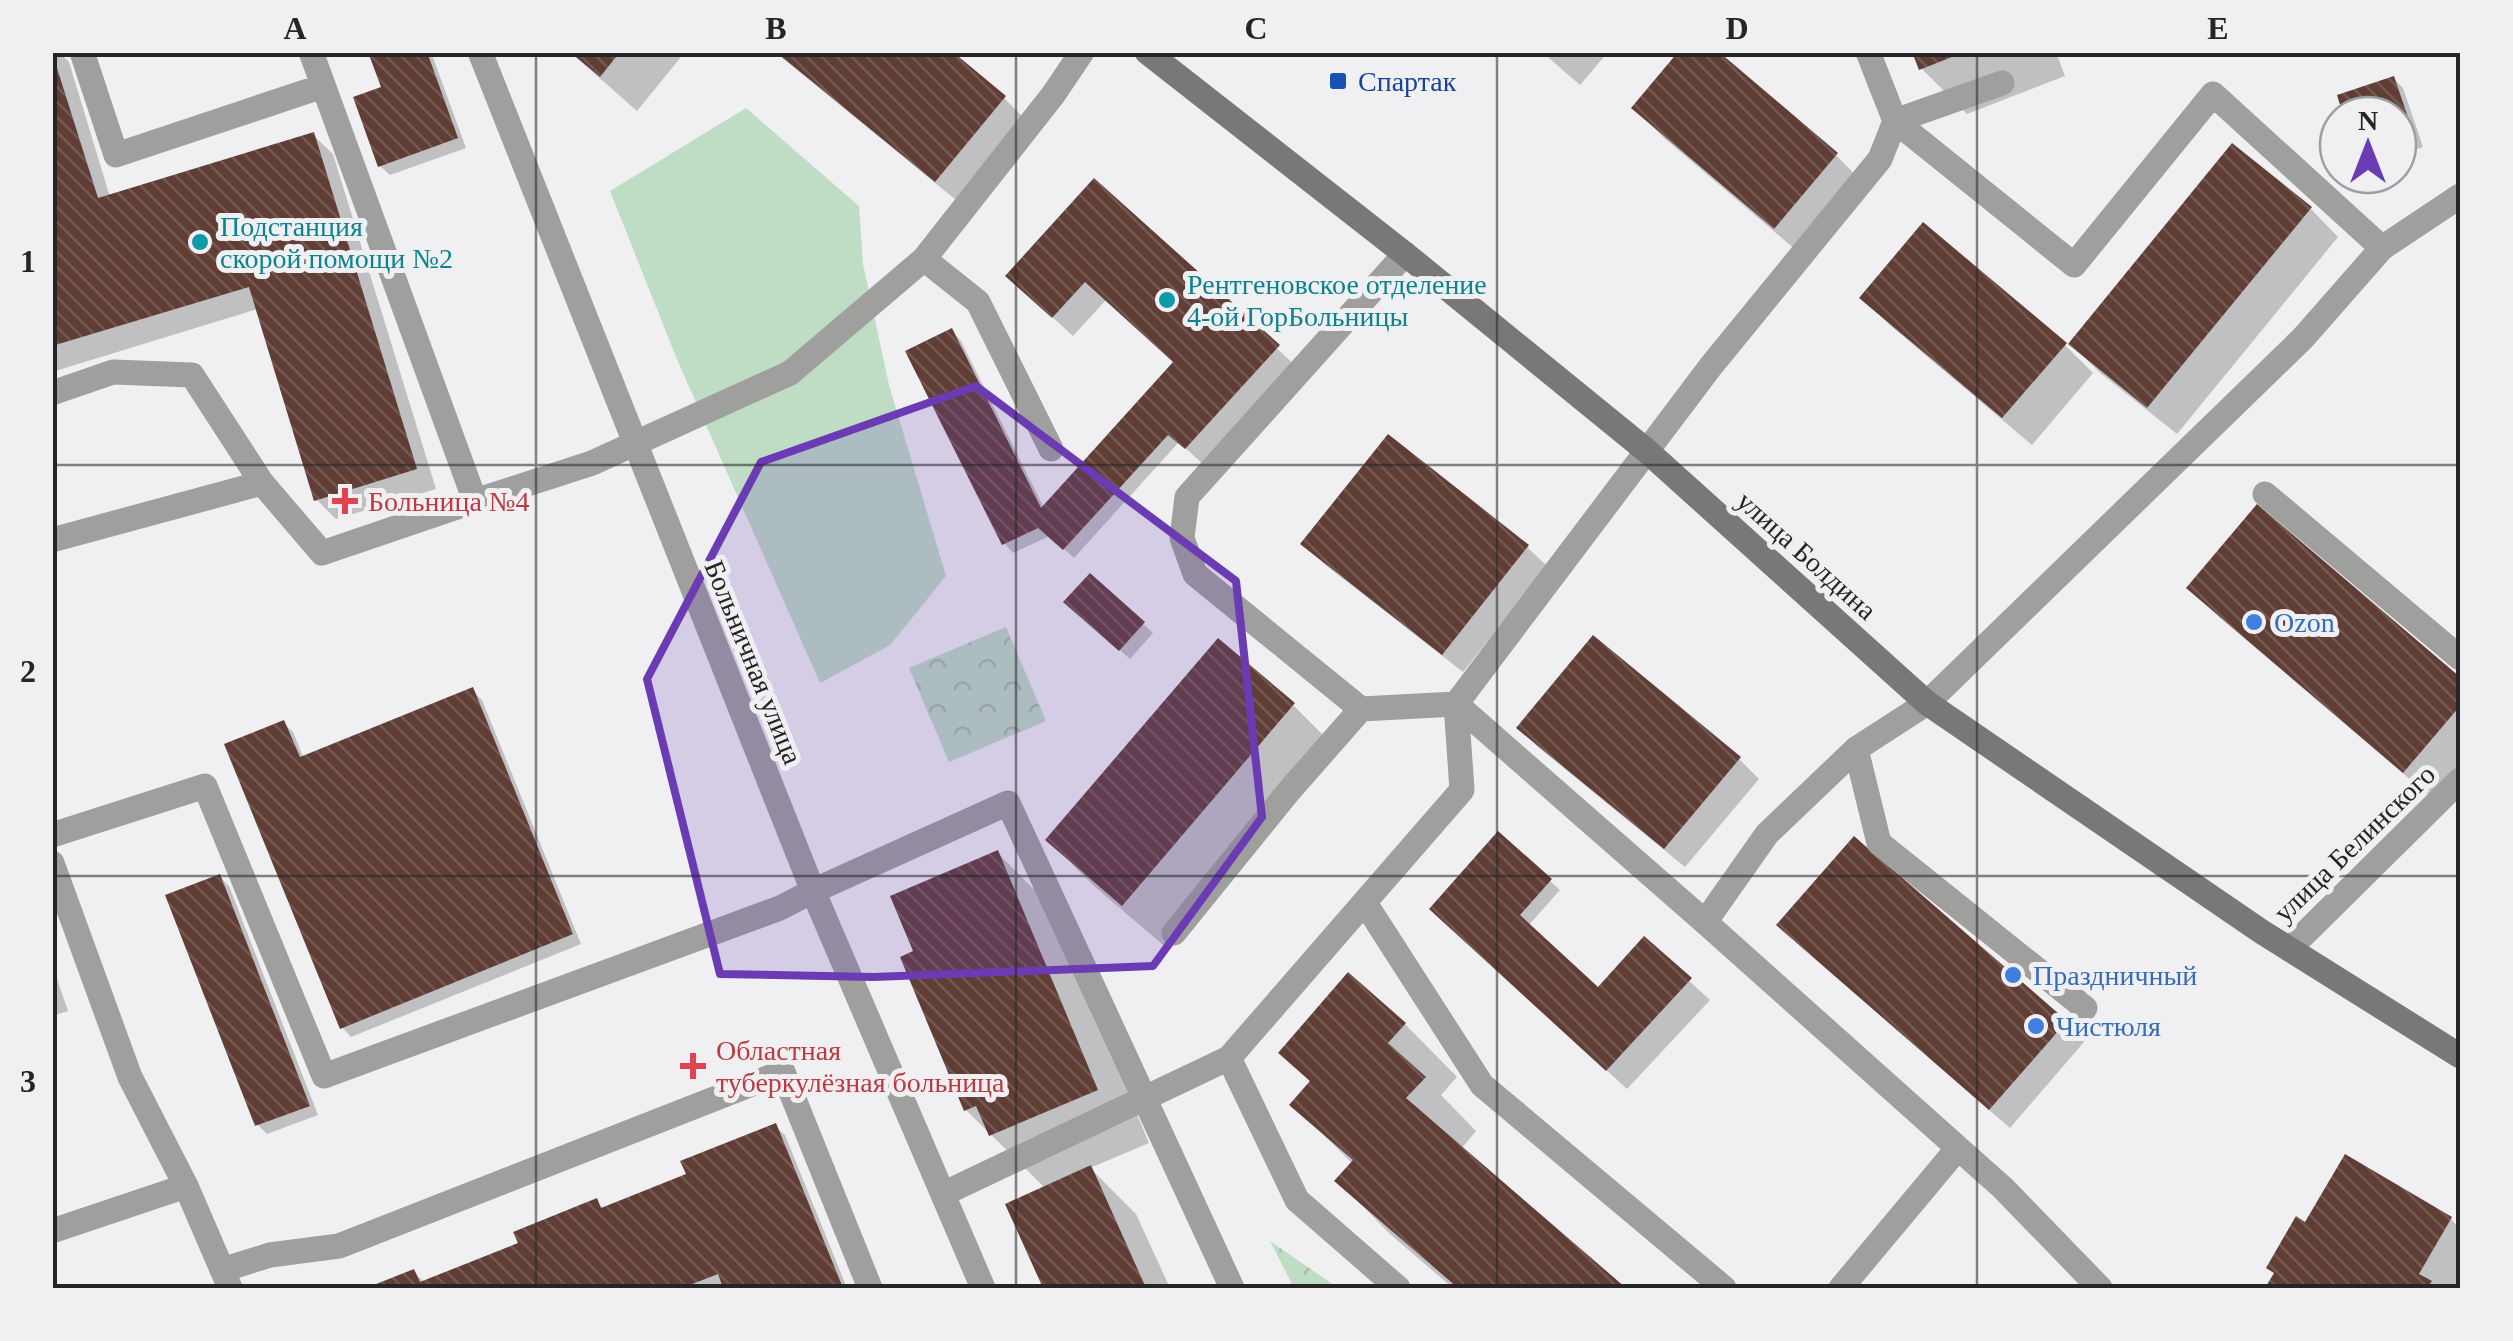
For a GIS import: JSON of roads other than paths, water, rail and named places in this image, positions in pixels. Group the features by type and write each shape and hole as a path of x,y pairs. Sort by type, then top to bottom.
{"main road":[{"name":"улица Болдина","path":"1147,52 1405,254 1647,451 1927,702 2289,949 2460,1056"}],"street":[{"path":"82,52 116,155 322,86"},
{"path":"311,52 475,500"},
{"name":"Больничная улица","path":"480,52 813,891 983,1288"},
{"path":"52,393 113,372 192,375 262,482 322,553 592,463 790,374 924,259 1053,95 1082,52"},
{"path":"1868,52 1896,121 2074,265 2214,94 2382,248"},
{"path":"943,1194 1228,1058 1462,790 1456,704 1711,366 1880,159 1896,121 2002,83"},
{"path":"1705,922 1768,834 1856,750 1927,702 2302,338 2382,248 2460,196"},
{"path":"1405,254 1187,497 1182,538 1194,574 1361,709 1456,704 2003,1188 2100,1288"},
{"path":"924,259 978,302 1051,449"},
{"path":"52,540 262,482"},
{"path":"2265,494 2460,658"},
{"path":"1174,933 1361,709"},
{"path":"1856,750 1879,843 2086,1008"},
{"name":"улица Белинского","path":"2289,949 2460,780"},
{"path":"52,835 205,786 324,1076 780,908 1008,804 1232,1288"},
{"path":"52,863 130,1077 186,1186 226,1279 270,1255 339,1246 783,1072 870,1288"},
{"path":"1364,903 1482,1085 1724,1288"},
{"path":"1228,1058 1297,1200 1398,1288"},
{"path":"1840,1288 1958,1148"},
{"path":"52,1231 186,1186"}],"place":[{"name":"Спартак","path":"1338,81"},
{"name":"Подстанция скорой помощи №2","path":"200,242"},
{"name":"Рентгеновское отделение 4-ой ГорБольницы","path":"1167,300"},
{"name":"Больница №4","path":"345,501"},
{"name":"Ozon","path":"2254,622"},
{"name":"Праздничный","path":"2013,975"},
{"name":"Чистюля","path":"2036,1026"},
{"name":"Областная туберкулёзная больница","path":"693,1066"}]}
